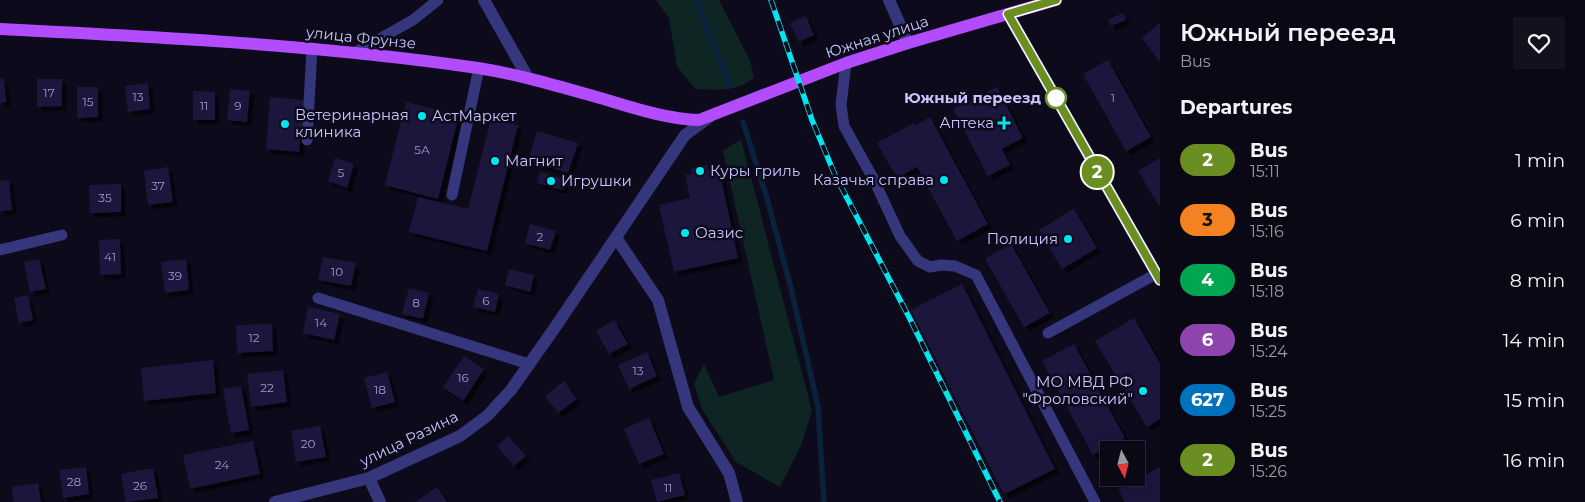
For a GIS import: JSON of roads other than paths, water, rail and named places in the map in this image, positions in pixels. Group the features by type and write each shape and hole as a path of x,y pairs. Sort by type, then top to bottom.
{"main road":[{"name":"Южная улица","path":"711,116 846,63 1056,0"},
{"name":"улица Фрунзе","path":"0,29 192,38 356,52 479,68 528,78 668,116 699,120 711,116"}],"street":[{"path":"484,0 528,78"},
{"path":"889,0 908,43"},
{"path":"1008,14 1158,277"},
{"name":"улица Разина","path":"275,502 369,478 436,448 474,426 487,416 529,364 617,239 685,135 711,116"},
{"path":"617,239 658,300 688,407 729,473 736,502"},
{"path":"369,478 380,502"}],"lane":[{"path":"356,52 413,20 438,0"},
{"path":"307,140 312,48"},
{"path":"846,63 841,106 844,126 874,180 900,236 918,261 930,267 941,265 955,266 976,275 1095,502"},
{"path":"452,195 479,68"},
{"path":"0,250 62,235"},
{"path":"1048,333 1158,277"},
{"path":"318,298 529,364"}],"waterway":[{"path":"696,0 730,86"},
{"path":"743,122 766,195 790,284 818,406 824,502"}],"railway":[{"path":"771,0 812,120 835,175 910,319 1000,502"}],"place":[{"name":"Южный переезд","path":"1056,98"},
{"name":"АстМаркет","path":"422,116"},
{"name":"Аптека","path":"1004,123"},
{"name":"Ветеринарная клиника","path":"285,124"},
{"name":"Магнит","path":"495,161"},
{"name":"Куры гриль","path":"700,171"},
{"name":"Казачья справа","path":"944,180"},
{"name":"Игрушки","path":"551,181"},
{"name":"Оазис","path":"685,233"},
{"name":"Полиция","path":"1068,239"},
{"name":"МО МВД РФ \"Фроловский\"","path":"1143,391"}]}
